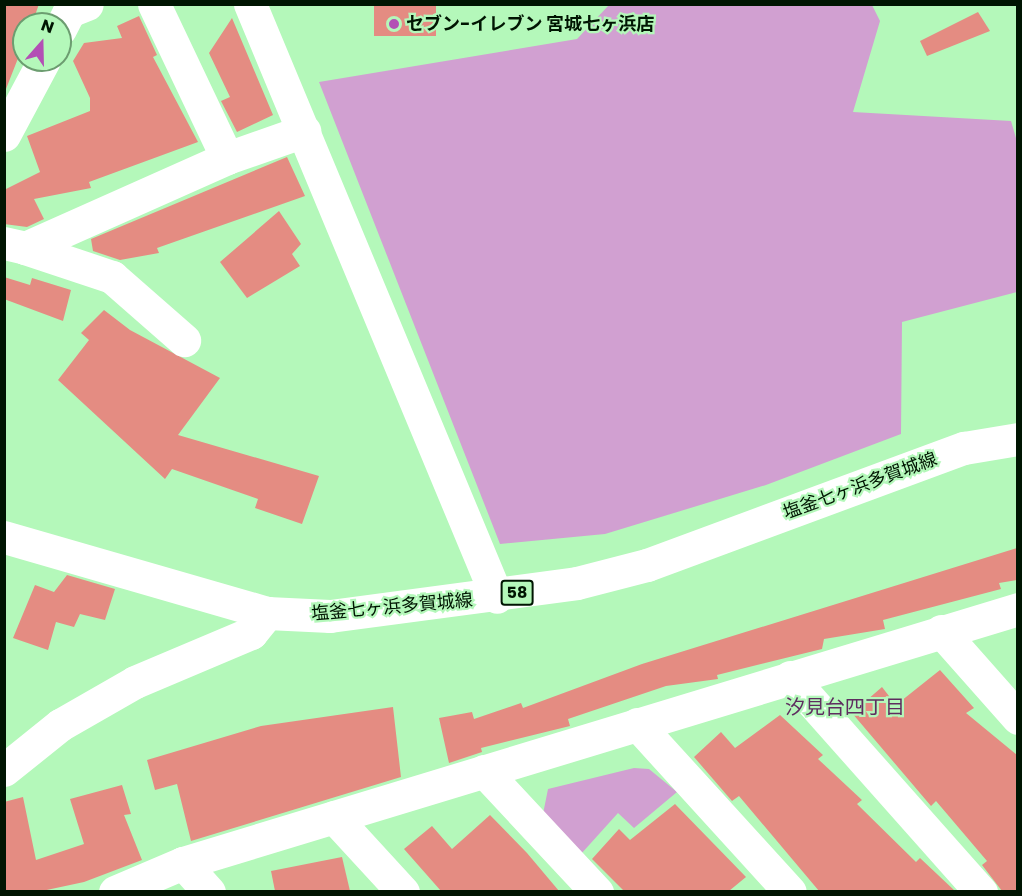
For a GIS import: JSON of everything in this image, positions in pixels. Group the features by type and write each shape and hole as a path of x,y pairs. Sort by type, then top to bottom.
{"street":[{"path":"68,12 87,4"},
{"path":"153,4 227,158"},
{"path":"250,4 497,597"},
{"path":"4,135 38,72"},
{"path":"15,246 227,158 304,131"},
{"path":"15,246 111,277 184,340"},
{"name":"塩釜七ヶ浜多賀城線","path":"4,537 267,613 330,616 497,597 647,565 964,448 1017,439"},
{"path":"115,891 183,863 1017,609"},
{"path":"4,770 60,724 135,682 251,633 267,613"},
{"path":"941,631 1017,718"},
{"path":"790,677 981,891"},
{"path":"637,724 790,891"},
{"path":"483,771 597,891"},
{"path":"334,817 403,891"},
{"path":"183,863 209,891"}],"shaded area":[{"path":"609,5 872,5 880,21 853,112 1011,121 1018,145 1017,292 902,322 901,434 766,485 605,534 500,544 319,82 577,39"},
{"path":"634,768 649,769 677,792 634,828 618,813 581,854 543,814 548,789"}],"building":[{"path":"4,4 39,4 36,12 12,12 13,72 6,89"},
{"path":"374,4 436,4 436,36 374,36"},
{"path":"978,12 990,31 927,56 920,41"},
{"path":"139,16 157,55 153,57 198,142 89,182 91,188 34,199 44,219 27,227 4,224 4,190 40,172 27,136 90,111 90,98 73,61 84,43 122,38 117,26"},
{"path":"232,18 273,115 237,132 221,101 230,97 209,53"},
{"path":"287,157 305,196 157,248 159,253 120,260 93,251 91,239"},
{"path":"279,211 301,244 292,254 300,266 247,298 220,262"},
{"path":"4,277 30,285 32,278 71,290 63,321 4,299"},
{"path":"104,310 130,330 220,378 178,435 319,476 302,524 255,508 258,499 172,469 165,479 58,380 89,340 81,333"},
{"path":"1017,548 1017,580 999,583 1001,589 883,620 885,629 824,639 822,649 717,675 718,679 666,686 568,719 570,726 481,748 482,752 449,763 439,718 472,712 474,719 521,703 523,708 642,664"},
{"path":"67,575 115,589 105,620 80,614 74,627 56,622 48,650 13,638 35,585 54,592"},
{"path":"940,670 974,708 966,713 1017,755 1017,891 1002,891 982,865 987,861 936,801 931,806 852,713 882,687 896,705"},
{"path":"393,707 401,777 191,841 177,784 155,790 147,760 261,726"},
{"path":"780,715 823,755 818,759 862,800 857,804 916,862 920,858 955,891 819,891 739,796 732,801 694,757 721,732 735,748"},
{"path":"122,785 131,814 124,815 142,860 84,882 42,891 4,891 4,802 23,797 36,860 84,844 70,799"},
{"path":"675,804 746,877 729,891 624,891 592,859 619,829 630,840"},
{"path":"490,815 527,853 559,891 441,891 404,849 432,826 452,849"},
{"path":"342,857 350,891 275,891 271,871"}],"place":[{"name":"セブン-イレブン 宮城七ヶ浜店","path":"394,24"}],"district":[{"name":"汐見台四丁目","path":"845,707"}]}
